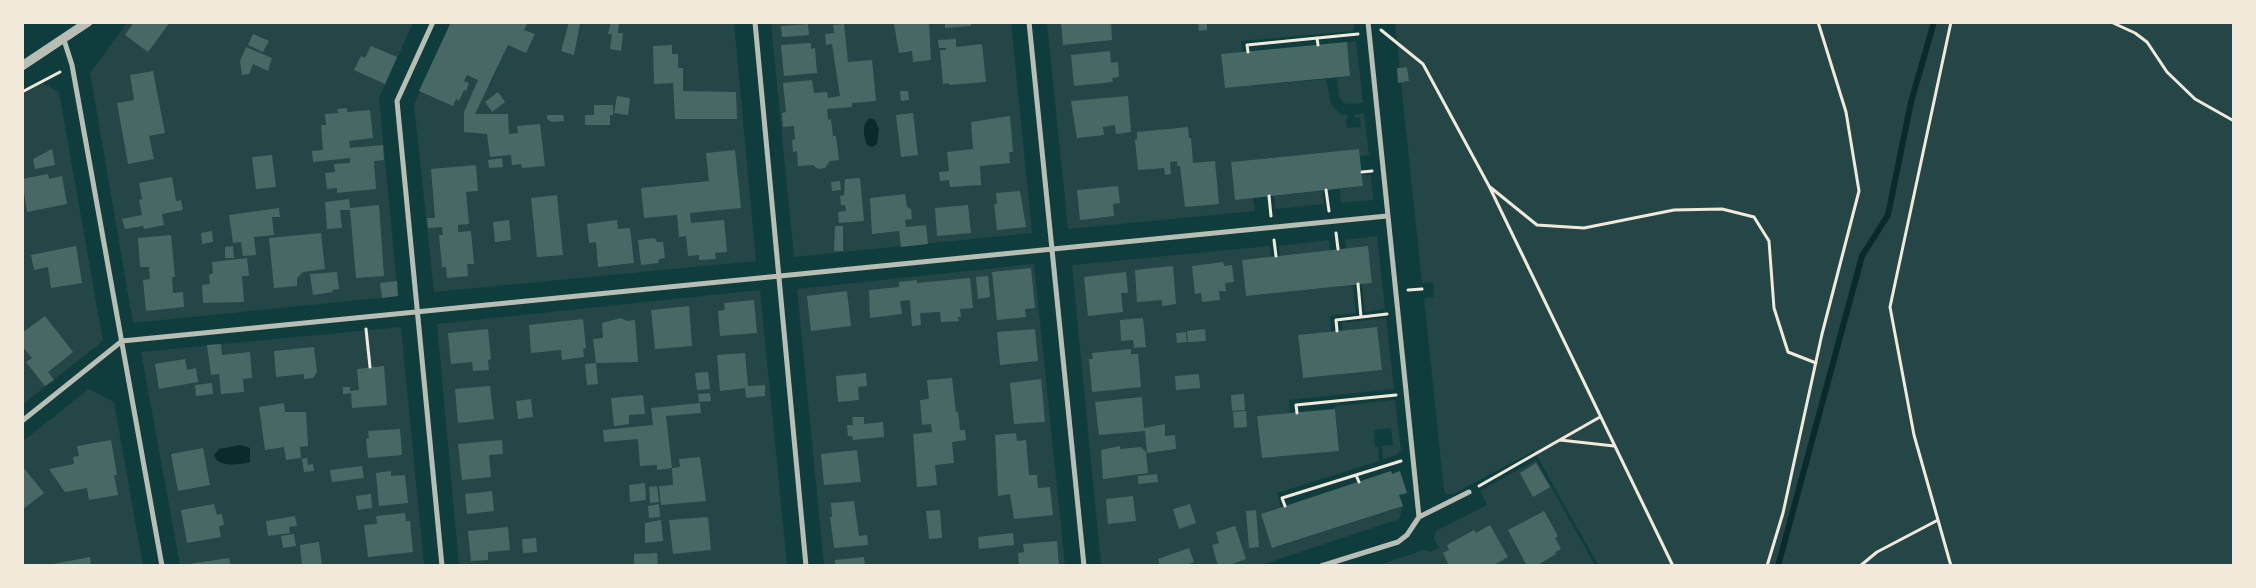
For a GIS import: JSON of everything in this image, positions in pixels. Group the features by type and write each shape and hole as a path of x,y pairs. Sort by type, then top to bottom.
{"street":[{"path":"22,66 64,40 88,22"},
{"path":"433,22 397,101 442,566"},
{"path":"755,22 806,566"},
{"path":"1029,22 1084,566"},
{"path":"1321,566 1398,542 1408,536 1418,517 1368,22"},
{"path":"64,40 72,66 162,566"},
{"path":"22,421 122,341 418,310 1387,216"},
{"path":"1418,517 1470,492"}],"path":[{"path":"1767,566 1783,513 1816,363 1859,191 1846,112 1818,22"},
{"path":"1951,22 1890,307 1914,435 1951,566"},
{"path":"2112,22 2134,33 2146,42 2167,72 2195,99 2234,121"},
{"path":"1379,28 1424,64 1488,186 1673,566"},
{"path":"1248,52 1247,45 1369,33"},
{"path":"1318,38 1318,45"},
{"path":"22,92 72,66"},
{"path":"1488,186 1537,224 1584,228 1674,210 1722,209 1754,217 1770,241 1774,308 1788,352 1816,363"},
{"path":"1326,190 1330,222"},
{"path":"1269,196 1276,256"},
{"path":"1358,284 1361,317"},
{"path":"1337,331 1336,320 1398,313"},
{"path":"365,316 370,367"},
{"path":"1297,413 1296,405 1406,394"},
{"path":"1470,492 1600,417"},
{"path":"1559,440 1614,446"},
{"path":"1285,506 1282,498 1413,457"},
{"path":"1356,475 1359,482"},
{"path":"1860,566 1877,552 1938,520"}],"shaded area":[{"path":"127,23 413,23 379,98 398,296 133,323 90,73"},
{"path":"518,23 734,23 756,261 434,292 414,104 434,60 490,85"},
{"path":"771,23 1011,23 1032,233 794,257"},
{"path":"1047,23 1354,23 1354,31 1241,41 1242,52 1221,54 1225,88 1326,79 1331,104 1341,115 1348,115 1346,119 1347,128 1361,127 1360,117 1355,118 1354,115 1364,113 1369,155 1360,156 1359,149 1231,162 1235,199 1253,198 1255,211 1068,229"},
{"path":"1395,23 2232,23 2233,565 1598,565 1534,451 1453,494 1446,494 1444,490 1424,298 1434,297 1433,282 1422,283 1401,82 1409,81 1407,67 1400,68"},
{"path":"1356,41 1363,103 1345,104 1339,97 1337,78 1350,76 1347,42"},
{"path":"42,83 59,92 103,341 23,404 23,94"},
{"path":"870,118 875,120 879,129 877,144 872,147 867,145 864,130 865,123"},
{"path":"1362,175 1371,175 1373,200 1341,203 1340,189 1363,186"},
{"path":"1322,191 1324,204 1275,209 1274,196"},
{"path":"1377,236 1385,309 1365,312 1362,284 1372,282 1368,246 1346,249 1345,240"},
{"path":"1329,240 1330,250 1280,256 1279,246"},
{"path":"1270,246 1271,257 1242,260 1246,296 1353,285 1356,313 1330,316 1331,332 1298,336 1303,378 1382,370 1377,327 1343,330 1342,323 1386,318 1394,389 1289,400 1290,413 1257,416 1262,458 1339,451 1335,406 1395,400 1401,450 1396,455 1383,459 1382,446 1393,445 1391,428 1374,430 1375,447 1378,447 1379,461 1277,493 1281,507 1261,514 1273,548 1403,506 1399,519 1261,565 1101,565 1072,265"},
{"path":"1034,264 1065,565 824,565 797,289"},
{"path":"760,290 787,565 459,565 437,324"},
{"path":"401,327 424,565 180,565 141,352"},
{"path":"89,389 114,402 143,565 23,566 23,441"},
{"path":"240,445 250,448 250,462 235,465 224,464 216,459 214,455 219,449"},
{"path":"1536,460 1595,565 1376,566 1423,550 1430,552 1439,548 1434,539 1436,531 1487,505 1480,491"}],"building":[{"path":"134,22 170,22 148,52 125,35"},
{"path":"451,22 528,22 524,30 535,34 526,53 508,45 475,114 508,114 509,134 518,133 517,126 540,124 545,166 522,168 521,164 512,165 511,155 490,157 487,134 464,132 464,112 478,80 467,75 464,81 469,83 466,91 464,90 459,101 456,99 453,106 419,91"},
{"path":"569,22 580,24 574,55 561,51"},
{"path":"611,22 619,22 618,33 623,33 621,51 610,49 612,34 608,34"},
{"path":"895,22 929,22 931,60 913,62 912,51 899,53"},
{"path":"945,22 971,22 971,26 945,28"},
{"path":"1061,22 1111,22 1112,40 1063,45"},
{"path":"1198,22 1207,22 1207,30 1199,31"},
{"path":"808,24 809,35 782,37 781,26"},
{"path":"844,24 848,62 872,60 876,101 852,103 852,107 827,109 828,120 831,119 833,136 836,136 839,160 830,161 825,168 818,169 813,165 798,166 797,151 793,152 794,126 783,127 782,113 786,112 783,83 812,80 814,93 827,92 828,98 840,96 832,44 826,45 825,34 834,33 833,25"},
{"path":"253,34 269,41 263,52 248,45"},
{"path":"956,39 956,47 982,44 986,82 943,84 940,50 946,50 946,48 939,48 938,40"},
{"path":"1347,42 1350,76 1225,88 1221,54"},
{"path":"811,43 811,49 815,48 817,73 784,76 781,45"},
{"path":"672,45 672,54 678,54 678,68 683,68 683,91 736,92 737,119 675,119 673,83 654,84 653,46"},
{"path":"371,46 397,57 385,84 354,70 361,56 365,58"},
{"path":"246,47 272,58 268,71 253,64 249,74 242,75 240,61"},
{"path":"1110,51 1111,63 1118,62 1119,77 1112,78 1113,82 1074,86 1071,55"},
{"path":"1407,67 1409,81 1398,83 1397,68"},
{"path":"153,71 165,133 149,136 154,159 128,164 117,103 134,100 130,75"},
{"path":"900,91 908,91 909,100 901,101"},
{"path":"498,92 505,102 492,112 485,102"},
{"path":"617,96 630,98 628,115 614,113"},
{"path":"1128,96 1131,132 1116,134 1115,125 1103,127 1104,135 1077,138 1071,101"},
{"path":"594,105 613,105 610,125 585,125 585,115 594,115"},
{"path":"347,108 347,112 370,110 373,138 349,141 350,148 383,145 384,160 374,161 376,189 337,193 337,188 327,189 325,173 335,172 334,164 350,163 350,158 313,162 312,151 323,150 321,125 326,125 325,114 338,113 337,109"},
{"path":"913,113 918,155 901,157 896,115"},
{"path":"547,115 563,115 564,121 552,122 547,119"},
{"path":"1010,116 1013,152 1009,152 1010,163 980,166 981,185 950,187 949,180 940,181 939,172 949,171 947,152 973,149 971,122"},
{"path":"1188,127 1193,163 1215,161 1219,204 1185,207 1180,166 1177,166 1177,161 1170,162 1171,174 1165,175 1164,168 1138,170 1135,140 1137,139 1137,132"},
{"path":"52,149 55,165 35,169 33,159"},
{"path":"1359,149 1363,186 1235,200 1231,162"},
{"path":"735,150 741,208 690,213 691,223 724,220 727,252 715,253 716,259 699,260 699,255 688,256 686,236 679,237 677,215 644,218 641,188 709,181 706,153"},
{"path":"272,155 276,187 256,189 252,157"},
{"path":"502,158 503,167 489,168 488,160"},
{"path":"476,165 478,191 466,192 469,224 458,225 458,232 471,231 474,264 467,264 468,276 447,278 446,267 442,267 439,235 443,235 442,227 428,228 427,218 435,218 431,169"},
{"path":"48,174 49,179 62,176 67,204 27,212 22,179"},
{"path":"172,177 176,201 181,200 183,210 162,214 164,225 144,229 143,226 125,229 122,219 142,215 139,200 142,199 139,183"},
{"path":"860,178 864,221 839,223 838,212 846,211 845,205 841,205 840,196 844,195 845,179"},
{"path":"840,181 841,190 832,191 831,182"},
{"path":"1118,186 1120,203 1113,204 1114,216 1080,220 1077,190"},
{"path":"1020,191 1026,227 997,230 994,204 997,204 996,193"},
{"path":"905,194 907,207 911,209 912,219 905,220 906,227 926,225 928,244 901,247 899,231 872,234 870,198"},
{"path":"557,195 563,255 537,257 531,198"},
{"path":"349,199 350,208 379,205 384,276 356,278 350,210 340,210 342,228 327,229 325,202"},
{"path":"968,205 971,233 937,236 935,208"},
{"path":"279,208 280,217 272,217 274,235 254,237 256,255 243,256 241,242 233,243 229,215"},
{"path":"509,220 511,240 495,242 493,222"},
{"path":"617,220 618,229 630,228 634,263 598,267 596,242 589,243 587,224"},
{"path":"835,226 843,226 843,251 834,251"},
{"path":"212,231 213,242 202,244 201,233"},
{"path":"321,233 325,269 303,272 297,278 297,286 274,288 269,238"},
{"path":"171,235 175,277 172,277 173,293 183,292 184,307 146,311 143,280 150,279 149,267 140,267 138,238"},
{"path":"655,238 657,242 663,242 665,258 659,259 658,263 641,265 638,240"},
{"path":"76,246 82,283 51,288 48,267 34,270 31,255"},
{"path":"233,246 234,258 225,258 225,247"},
{"path":"1368,246 1372,283 1246,296 1242,260"},
{"path":"247,258 249,276 242,276 244,302 203,303 202,285 210,284 209,275 213,273 212,262"},
{"path":"1223,262 1224,266 1232,265 1234,282 1225,283 1226,291 1219,291 1220,300 1202,302 1201,293 1195,294 1192,266"},
{"path":"1173,266 1176,304 1162,306 1162,300 1137,302 1135,270"},
{"path":"1031,268 1035,308 1025,309 1026,317 997,320 992,272"},
{"path":"337,272 339,289 332,290 333,292 313,295 310,274"},
{"path":"1126,272 1128,293 1121,293 1123,312 1088,316 1084,277"},
{"path":"988,276 990,297 978,299 976,277"},
{"path":"970,278 973,308 960,309 961,317 958,317 959,321 941,322 940,312 920,313 921,325 912,326 910,300 900,301 902,314 870,318 869,290 899,287 899,282 917,280 917,283"},
{"path":"397,281 398,296 382,298 380,283"},
{"path":"847,291 851,326 811,331 807,296"},
{"path":"754,300 757,333 720,336 718,311 725,310 724,303"},
{"path":"689,306 692,346 655,349 651,310"},
{"path":"45,316 73,352 48,372 54,380 45,386 26,362 32,358 22,346 22,333"},
{"path":"621,318 627,321 635,320 638,362 596,363 593,339 603,338 602,323"},
{"path":"1143,318 1146,347 1134,348 1133,340 1121,341 1120,320"},
{"path":"583,319 586,348 583,349 584,357 562,360 561,350 531,353 529,325"},
{"path":"1377,327 1382,370 1303,378 1298,335"},
{"path":"488,329 491,359 488,360 489,370 473,371 472,362 451,364 448,333"},
{"path":"1035,329 1038,361 1000,365 997,332"},
{"path":"1205,329 1206,341 1188,342 1187,331"},
{"path":"1186,332 1187,342 1177,343 1176,333"},
{"path":"221,344 222,355 250,352 252,378 243,379 244,392 221,394 219,374 211,375 207,345"},
{"path":"314,347 317,372 313,378 304,379 304,374 276,377 274,351"},
{"path":"1131,349 1131,354 1138,354 1141,387 1092,392 1089,359 1093,359 1092,353"},
{"path":"745,353 748,386 765,385 765,396 746,398 745,388 720,391 717,355"},
{"path":"185,359 187,370 196,368 198,382 159,389 155,364"},
{"path":"596,363 598,384 587,385 585,364"},
{"path":"384,366 387,405 352,408 351,393 343,394 343,387 350,387 350,391 359,390 357,369"},
{"path":"708,372 710,389 697,390 695,373"},
{"path":"866,373 867,386 858,387 859,400 838,402 836,376"},
{"path":"1199,374 1200,388 1176,390 1175,376"},
{"path":"952,378 960,430 965,430 966,440 952,442 954,463 935,465 937,485 917,487 913,434 932,432 931,424 922,425 920,400 929,399 927,380"},
{"path":"1041,379 1045,422 1014,424 1010,383"},
{"path":"212,383 213,394 196,396 195,385"},
{"path":"490,386 494,419 458,423 455,389"},
{"path":"710,393 711,401 699,402 698,394"},
{"path":"1244,394 1245,410 1232,411 1231,395"},
{"path":"643,395 645,414 629,415 629,424 614,426 611,398"},
{"path":"1142,397 1144,428 1165,424 1165,436 1175,435 1176,449 1147,453 1145,431 1099,435 1095,402"},
{"path":"531,399 533,417 518,419 516,401"},
{"path":"284,403 285,412 306,412 308,446 300,447 301,458 286,460 284,447 265,450 259,407"},
{"path":"700,403 701,413 666,416 672,468 657,470 657,465 640,466 638,439 604,442 603,430 653,425 651,408"},
{"path":"1335,409 1339,451 1262,458 1257,416"},
{"path":"1246,411 1247,427 1234,428 1233,412"},
{"path":"852,417 864,417 864,424 883,422 884,437 853,440 852,436 848,436 847,425 853,425"},
{"path":"400,429 402,455 368,458 366,439 369,438 368,431"},
{"path":"1016,433 1017,441 1026,440 1029,475 1037,475 1038,488 1050,487 1053,515 1014,519 1010,494 998,496 995,435"},
{"path":"111,440 117,475 114,475 118,495 89,500 87,488 65,492 49,469 74,464 73,457 79,456 77,446"},
{"path":"502,440 503,454 489,455 491,477 462,480 458,444"},
{"path":"1120,446 1120,449 1141,447 1146,452 1148,473 1103,479 1101,450"},
{"path":"203,448 210,485 178,491 171,454"},
{"path":"857,450 861,482 824,485 821,454"},
{"path":"700,457 706,501 661,505 659,486 673,485 672,468 680,467 679,459"},
{"path":"307,458 308,465 313,464 314,471 304,472 302,459"},
{"path":"1536,463 1550,487 1533,497 1520,473"},
{"path":"22,466 44,493 22,510"},
{"path":"362,466 364,478 332,482 330,470"},
{"path":"391,471 391,476 405,475 408,503 379,506 376,473"},
{"path":"1391,471 1392,474 1400,471 1407,493 1399,495 1403,506 1272,548 1261,514"},
{"path":"1157,474 1158,482 1138,484 1138,476"},
{"path":"645,483 646,500 630,502 629,485"},
{"path":"657,486 659,502 650,503 649,487"},
{"path":"492,491 494,511 467,514 465,494"},
{"path":"371,494 372,508 358,510 356,496"},
{"path":"1133,496 1136,521 1108,524 1106,499"},
{"path":"854,501 859,536 867,535 868,545 834,548 830,517 832,517 831,503"},
{"path":"214,504 217,515 222,514 224,525 219,526 221,537 187,543 181,510"},
{"path":"659,504 660,517 649,518 648,506"},
{"path":"1190,504 1196,523 1179,529 1173,509"},
{"path":"940,510 942,538 929,539 926,511"},
{"path":"1256,510 1259,547 1249,548 1246,511"},
{"path":"1544,511 1558,536 1555,538 1561,549 1536,566 1527,566 1508,530"},
{"path":"405,513 406,521 410,521 413,552 368,557 364,525 377,524 376,516"},
{"path":"295,516 297,526 289,527 290,533 268,536 266,521"},
{"path":"708,517 711,550 673,554 669,520"},
{"path":"661,520 663,541 645,543 645,523"},
{"path":"1490,525 1508,557 1492,566 1449,566 1443,553 1449,550 1447,545 1474,530 1476,533"},
{"path":"1235,526 1246,559 1227,566 1218,566 1212,545 1219,543 1216,532"},
{"path":"508,527 510,550 488,552 488,560 471,561 468,531"},
{"path":"1013,533 1014,545 979,549 978,537"},
{"path":"294,534 296,546 283,548 281,536"},
{"path":"536,538 537,552 523,553 522,539"},
{"path":"1057,541 1059,566 1019,566 1018,553 1024,552 1023,544"},
{"path":"319,542 322,566 302,566 300,545"},
{"path":"1189,548 1194,562 1189,564 1190,566 1160,566 1158,559"},
{"path":"657,553 658,566 634,566 634,554"},
{"path":"90,557 91,566 48,566 48,565"},
{"path":"864,557 865,566 835,566 835,560"},
{"path":"229,558 231,566 190,566 189,564"}],"waterway":[{"path":"1778,566 1862,256 1888,215 1911,102 1934,22"}]}
